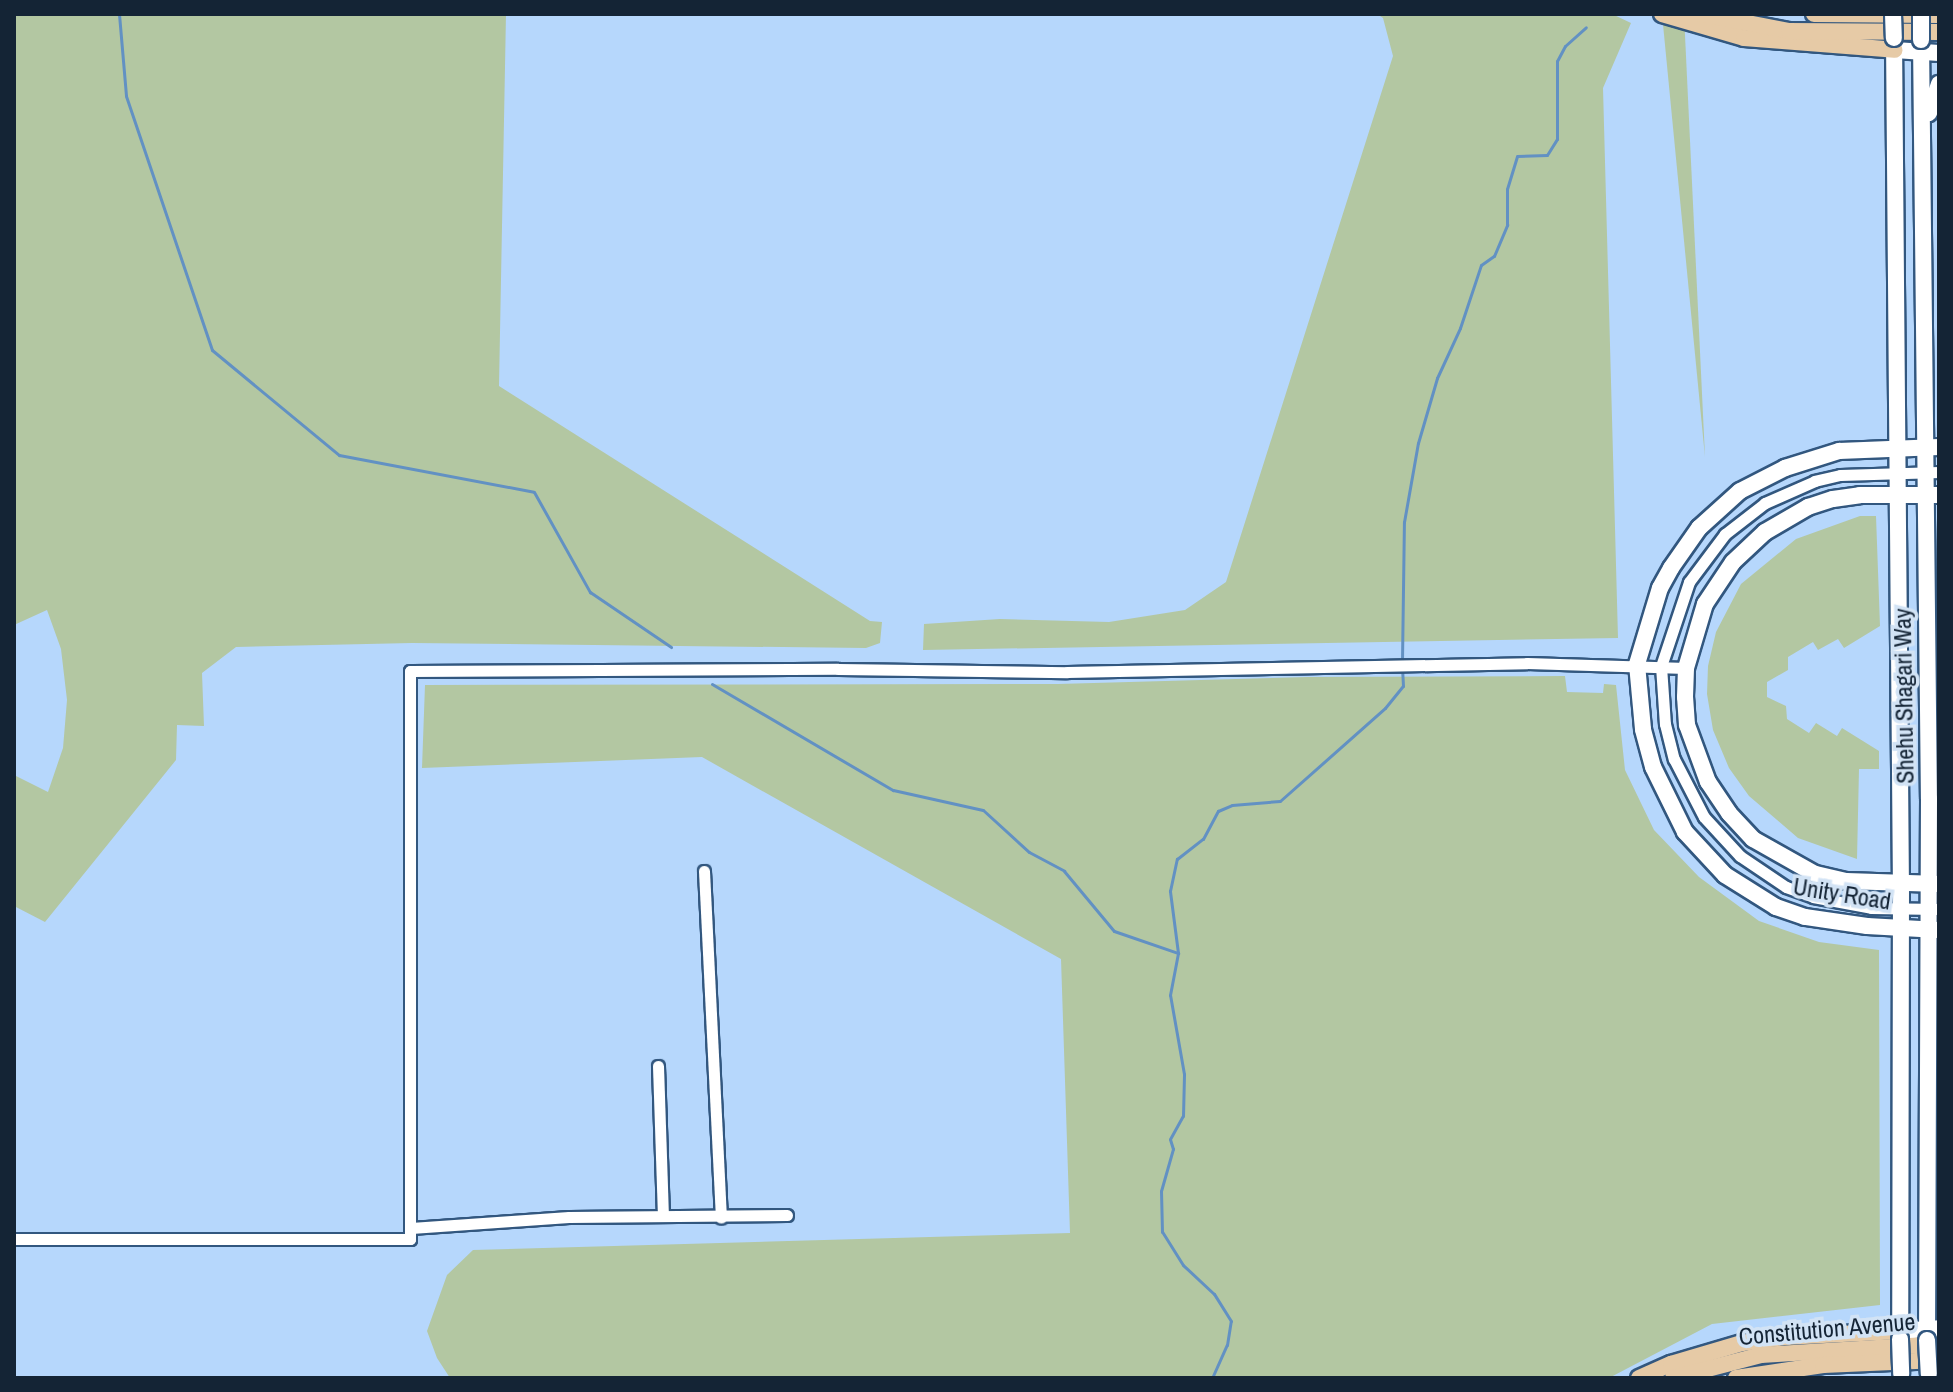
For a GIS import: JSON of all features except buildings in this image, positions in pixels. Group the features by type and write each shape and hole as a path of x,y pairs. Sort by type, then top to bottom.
{"main road":[{"path":"1662,14 1744,38 1928,48"},
{"path":"1701,14 1789,31 1939,32"},
{"path":"1814,14 1939,15"},
{"name":"Shehu Shagari Way","path":"1893,14 1899,471 1901,1376"},
{"name":"Shehu Shagari Way","path":"1921,14 1928,48 1923,134 1932,447 1934,929 1926,1277 1933,1336 1929,1376"},
{"path":"1923,134 1939,84"},
{"name":"Unity Road","path":"1932,447 1839,451 1809,458 1740,491 1699,528 1671,568 1660,588 1637,664 1643,729 1653,767 1685,832 1725,875 1776,907 1805,917 1934,929"},
{"name":"Unity Road","path":"1932,495 1860,495 1808,507 1748,546 1717,583 1705,604 1686,668 1687,725 1695,753 1708,782 1729,813 1753,839 1815,874 1846,881 1934,884"},
{"path":"1926,1277 1939,1289"},
{"path":"1639,1378 1671,1364 1742,1343 1784,1337 1900,1335"},
{"name":"Constitution Avenue","path":"1900,1335 1933,1336"},
{"name":"Constitution Avenue","path":"1673,1378 1761,1355 1933,1336"},
{"name":"Constitution Avenue","path":"1736,1378 1823,1365 1939,1360"}],"street":[{"name":"Unity Road","path":"1932,472 1899,471 1815,481 1765,503 1725,534 1689,582 1661,666 1665,724 1674,759 1704,817 1731,847 1760,872 1813,897 1900,909 1934,910"},
{"path":"14,1239 410,1239 410,671 838,669 989,672 1502,663 1637,664 1686,668"},
{"path":"704,871 721,1218"},
{"path":"658,1066 663,1216"},
{"path":"411,1228 569,1217 787,1215"}],"green space":[{"path":"14,14 506,14 499,386 870,621 882,622 880,643 866,648 412,643 236,647 202,673 204,726 177,725 176,760 45,922 14,906 14,775 48,792 63,748 67,700 61,649 47,610 14,625"},
{"path":"1377,14 1612,14 1631,23 1603,88 1618,638 923,650 924,624 1000,619 1109,622 1185,610 1226,582 1393,56 1383,18"},
{"path":"1662,14 1684,14 1705,457"},
{"path":"1860,516 1876,516 1880,626 1844,648 1838,639 1818,650 1813,642 1788,657 1788,670 1767,682 1767,697 1786,706 1787,719 1809,733 1816,723 1837,736 1842,728 1879,751 1879,769 1859,769 1857,859 1798,838 1749,796 1729,768 1713,730 1707,694 1708,666 1716,632 1741,584 1796,539"},
{"path":"1565,676 1567,692 1603,693 1604,684 1616,685 1625,770 1654,830 1699,877 1759,921 1819,942 1879,950 1880,1305 1712,1324 1609,1378 450,1378 437,1358 427,1331 447,1275 473,1250 1070,1233 1061,959 702,757 422,768 425,685 1058,684 1308,677"}],"waterway":[{"path":"119,14 126,96 212,350 339,455 534,492 590,592 671,647"},
{"path":"1402,661 1404,522 1418,443 1437,378 1460,328 1481,265 1494,256 1507,225 1507,189 1517,156 1547,155 1557,139 1557,61 1565,46 1586,27"},
{"path":"1212,1378 1227,1345 1231,1321 1214,1294 1183,1265 1162,1232 1161,1191 1173,1149 1170,1139 1183,1116 1184,1074 1170,995 1178,953 1170,891 1177,859 1203,839 1218,811 1232,805 1280,801 1385,708 1403,686 1402,668"},
{"path":"712,684 893,790 983,810 1029,852 1064,871 1114,931 1178,953"}]}
